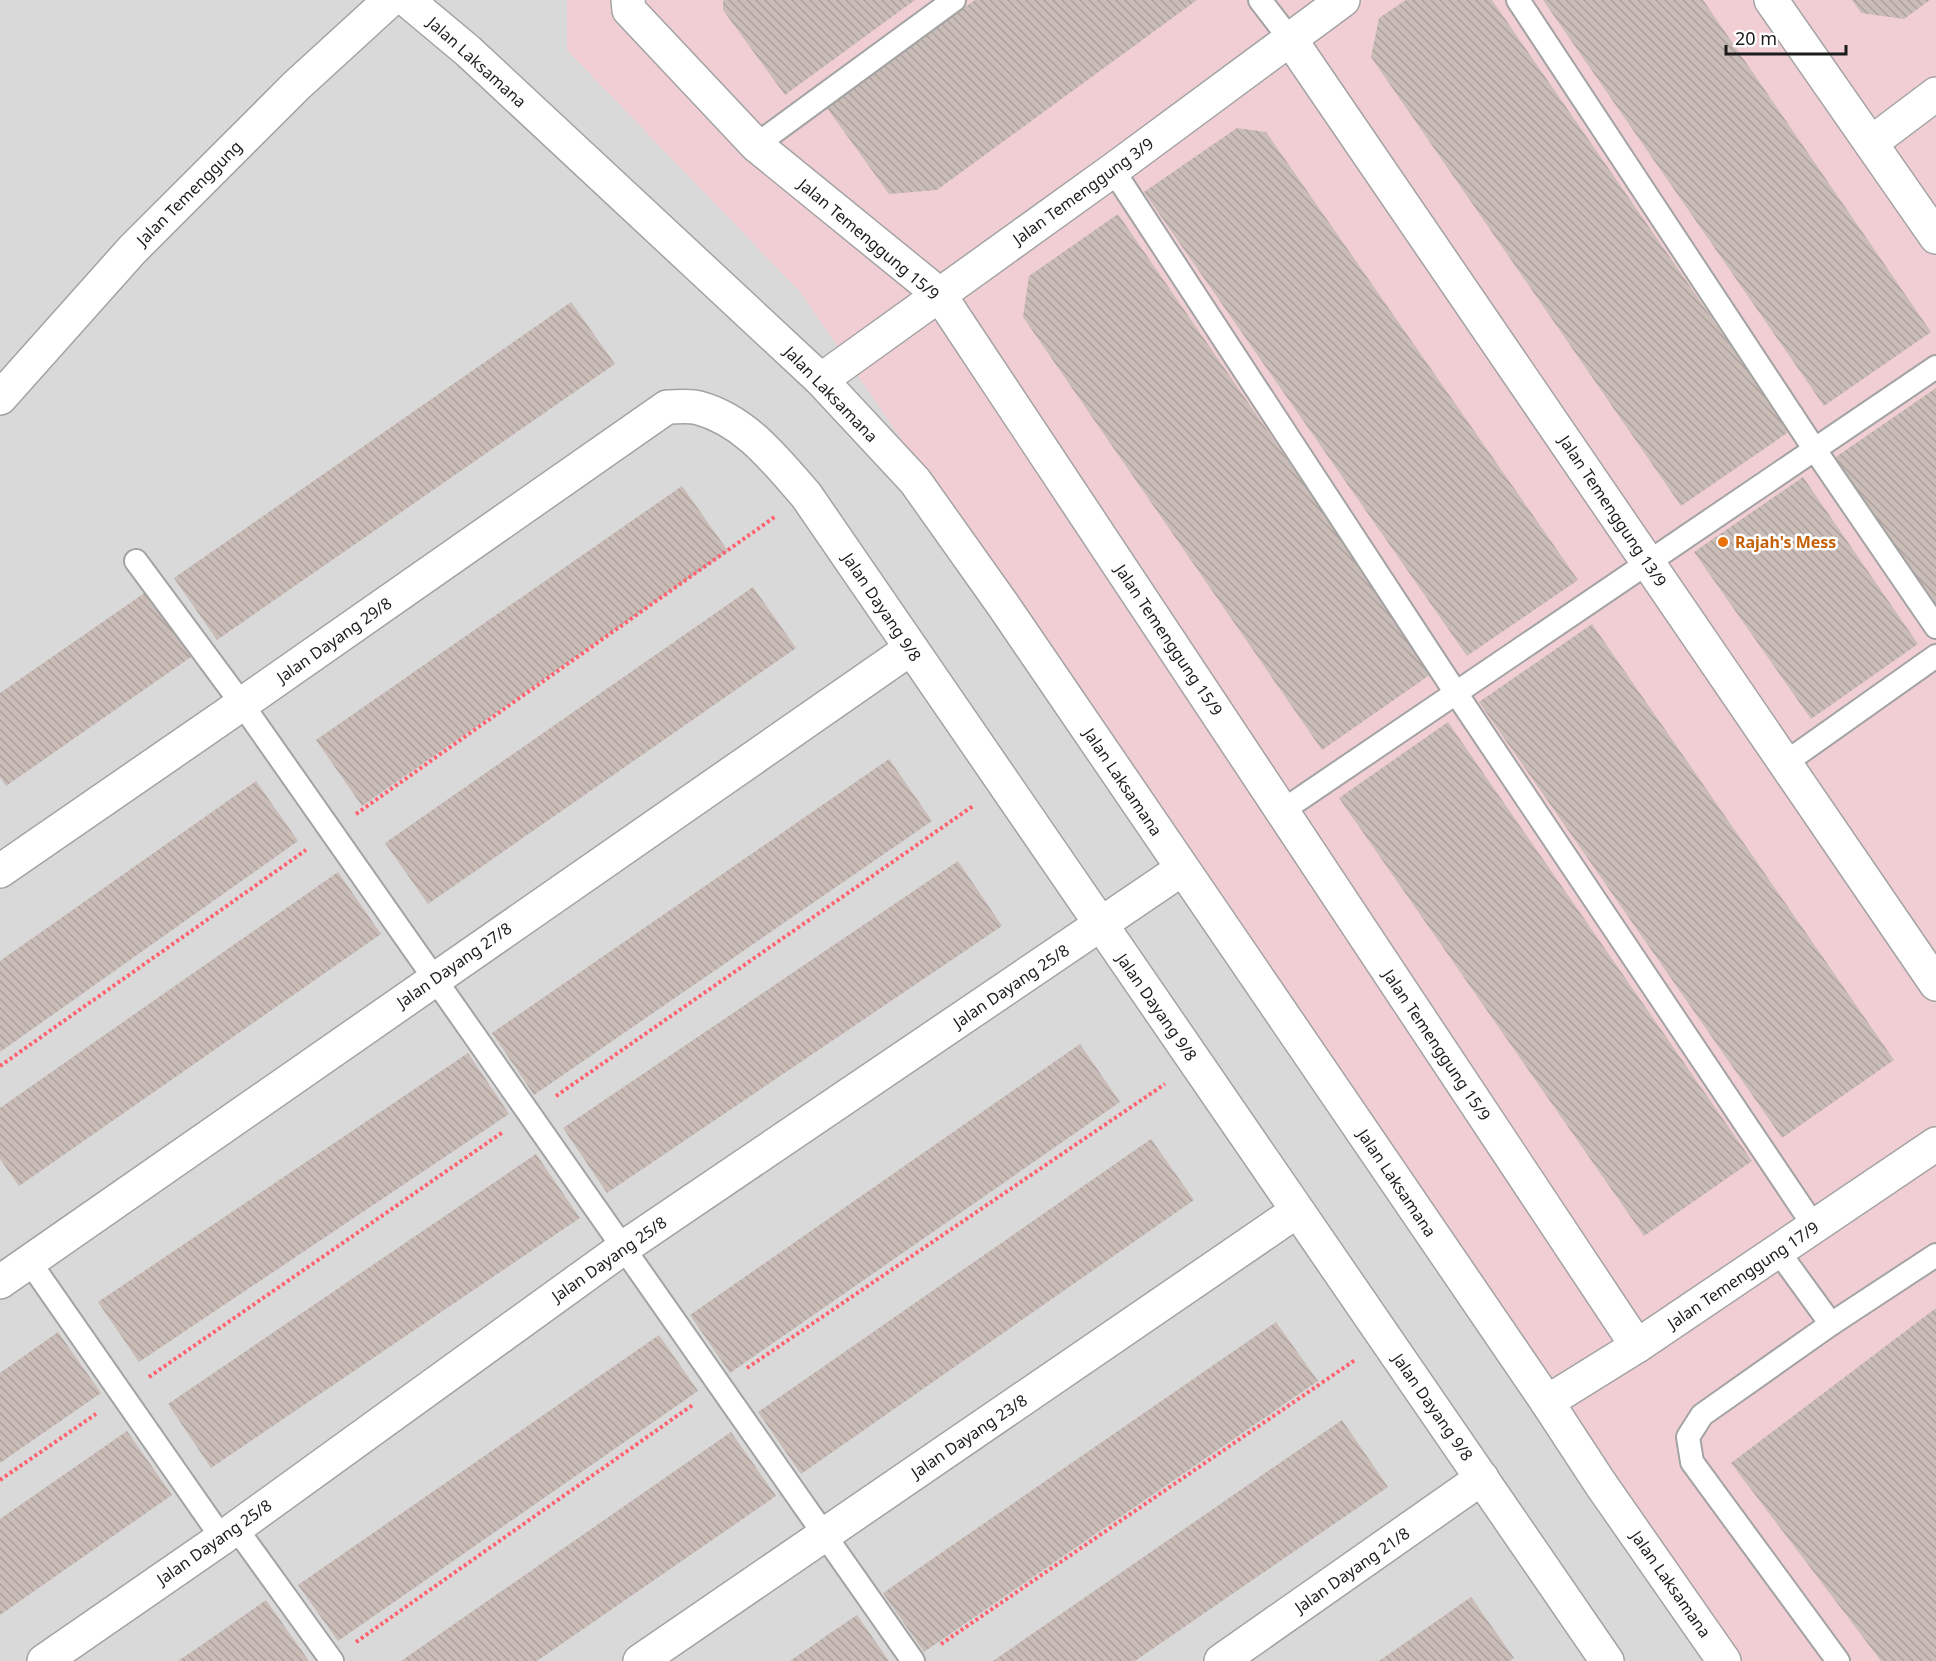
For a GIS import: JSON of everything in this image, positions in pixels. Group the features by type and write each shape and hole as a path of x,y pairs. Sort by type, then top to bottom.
{"street":[{"name":"Jalan Temenggung","path":"0,398 132,250 296,86 390,0"},
{"name":"Jalan Laksamana","path":"407,0 468,51 821,380 915,482 1003,605 1600,1483 1724,1661"},
{"name":"Jalan Temenggung 15/9","path":"628,0 629,10 756,145 939,294 1637,1346"},
{"name":"Jalan Temenggung 3/9","path":"821,380 1113,170 1343,0"},
{"path":"1771,0 1936,237"},
{"name":"Jalan Temenggung 13/9","path":"1290,39 1936,984"},
{"path":"1871,143 1936,94"},
{"name":"Jalan Dayang 9/8","path":"667,407 697,407 728,420 762,445 806,495 1607,1661"},
{"name":"Jalan Dayang 29/8","path":"0,871 667,407"},
{"name":"Jalan Dayang 27/8","path":"0,1282 910,649"},
{"name":"Jalan Dayang 25/8","path":"44,1661 229,1533 623,1248 1182,869"},
{"name":"Jalan Temenggung 17/9","path":"1547,1402 1637,1346 1936,1144"},
{"name":"Jalan Dayang 23/8","path":"640,1661 1297,1211"},
{"name":"Jalan Dayang 21/8","path":"1221,1661 1482,1479"}],"lane":[{"path":"756,145 954,0"},
{"path":"1260,0 1290,39"},
{"path":"1518,0 1815,450 1936,627"},
{"path":"1113,170 1456,693 1814,1226"},
{"path":"1282,811 1936,368"},
{"path":"136,561 332,831 913,1661"},
{"path":"1785,763 1936,656"},
{"path":"1778,1251 1831,1324"},
{"path":"1838,1661 1692,1462 1688,1437 1702,1415 1831,1324 1936,1255"},
{"path":"29,1261 229,1533 332,1660"}],"path":[{"path":"0,1066 806,495"},
{"path":"332,1660 720,1386 1195,1063"},
{"path":"935,1648 1386,1339"}],"shaded area":[{"path":"0,0 1936,0 1936,1661 0,1661"},
{"path":"567,0 1936,0 1936,1661 1739,1661 801,293 567,50"}],"building":[{"path":"723,0 915,0 785,95 723,10"},
{"path":"975,0 1197,0 937,190 889,194 827,108"},
{"path":"1406,0 1492,0 1790,431 1681,506 1371,57 1379,18"},
{"path":"1543,0 1703,0 1931,332 1824,406"},
{"path":"1852,0 1930,0 1904,19 1861,13"},
{"path":"1237,128 1266,132 1578,580 1467,656 1144,192"},
{"path":"1118,214 1434,672 1322,750 1023,317 1029,276"},
{"path":"571,302 615,364 217,640 174,578"},
{"path":"1936,388 1936,614 1830,461"},
{"path":"1803,477 1918,644 1811,719 1694,552"},
{"path":"682,486 728,551 362,806 316,740"},
{"path":"753,587 796,648 428,904 385,843"},
{"path":"146,592 191,657 6,786 0,777 0,693"},
{"path":"1592,624 1894,1060 1782,1138 1479,702"},
{"path":"1448,722 1752,1161 1644,1236 1339,798"},
{"path":"889,759 932,821 534,1095 492,1033"},
{"path":"256,781 298,841 0,1052 0,961"},
{"path":"958,861 1002,926 607,1193 563,1128"},
{"path":"338,872 381,934 19,1186 0,1159 0,1108"},
{"path":"1080,1044 1120,1102 730,1373 690,1315"},
{"path":"468,1053 509,1114 139,1362 98,1302"},
{"path":"1151,1139 1194,1200 801,1474 758,1412"},
{"path":"536,1154 580,1218 211,1468 168,1404"},
{"path":"1936,1308 1936,1661 1881,1661 1731,1463"},
{"path":"1276,1322 1318,1381 924,1652 883,1593"},
{"path":"58,1332 101,1393 0,1463 0,1373"},
{"path":"659,1335 698,1391 338,1641 298,1585"},
{"path":"1342,1420 1388,1487 1135,1661 993,1661"},
{"path":"127,1431 172,1495 0,1615 0,1519"},
{"path":"731,1432 776,1496 537,1661 401,1661"},
{"path":"1471,1597 1514,1658 1510,1661 1379,1661"},
{"path":"266,1600 309,1661 178,1661 206,1642"},
{"path":"857,1615 889,1661 790,1661 826,1636"}],"place":[{"name":"Rajah's Mess","path":"1723,542"}]}
